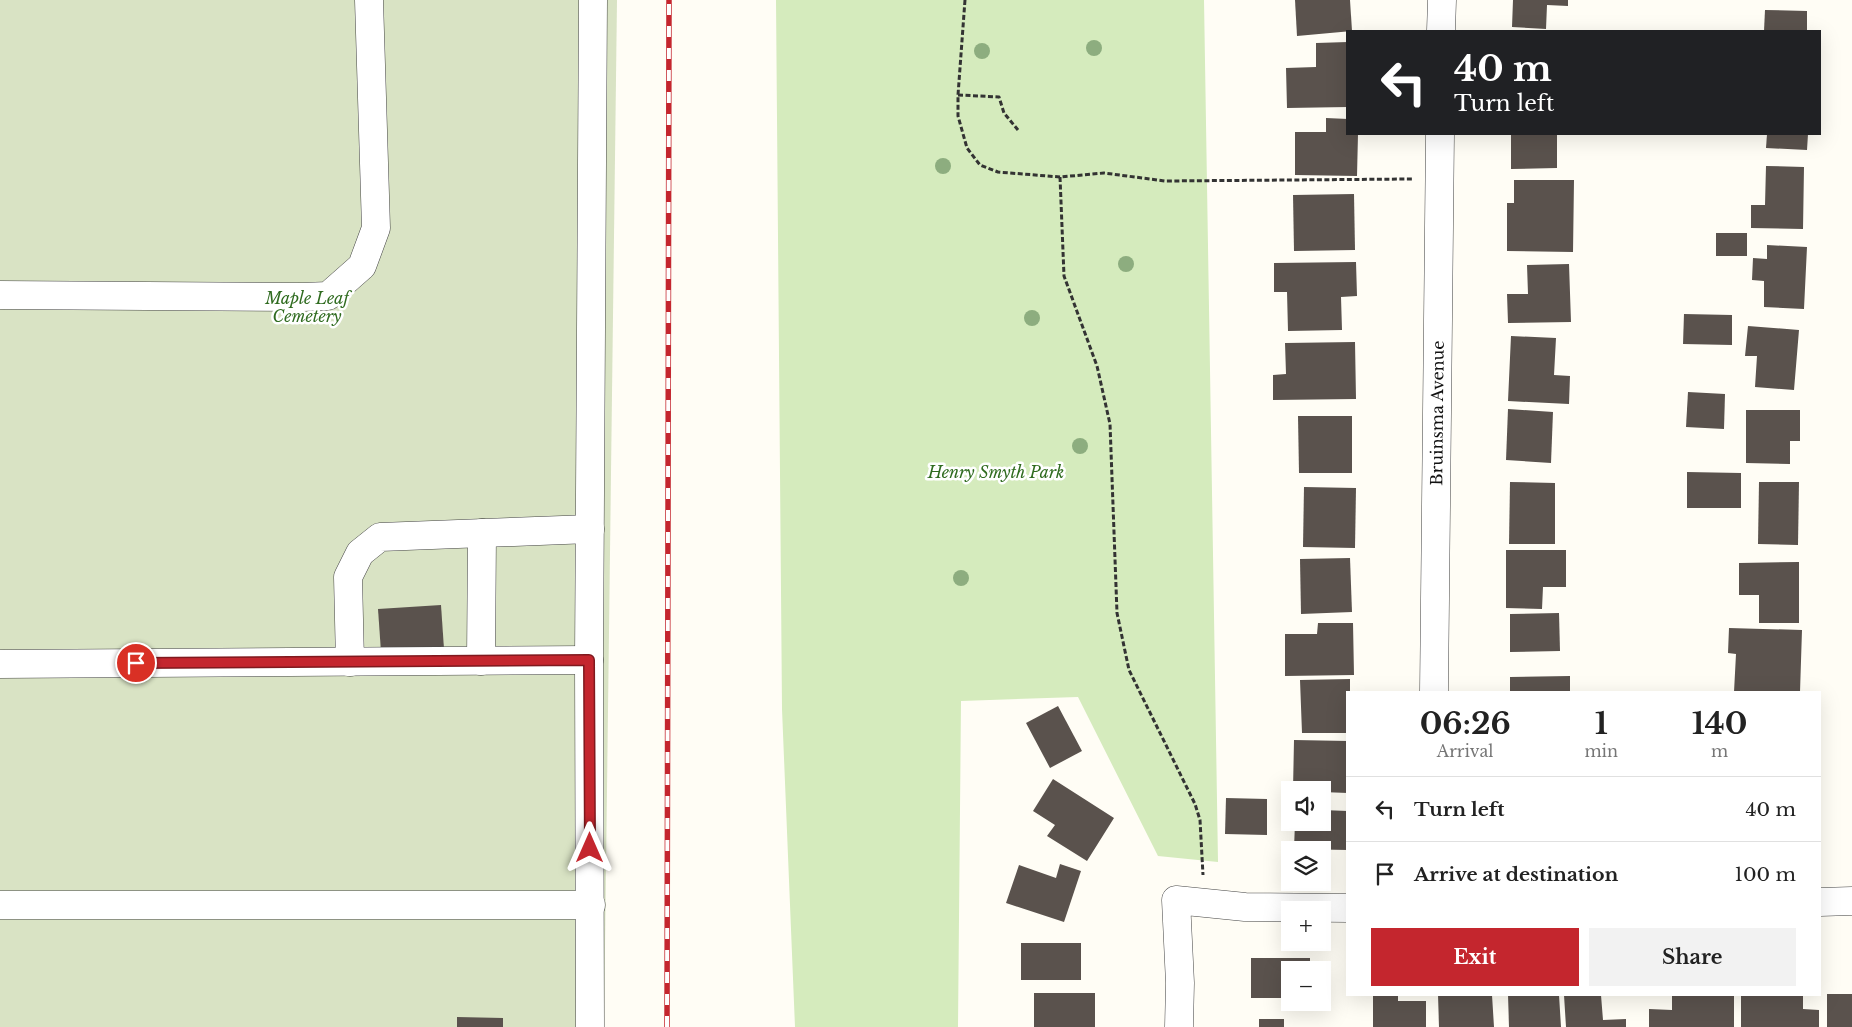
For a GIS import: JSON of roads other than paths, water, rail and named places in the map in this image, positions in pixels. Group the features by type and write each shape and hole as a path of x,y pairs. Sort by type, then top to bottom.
{"street":[{"path":"0,295 303,298 328,296 362,266 376,228 369,0"},
{"path":"590,1027 589,660 593,0"},
{"path":"1442,0 1442,30"},
{"name":"Bruinsma Avenue","path":"1434,691 1440,135"},
{"path":"350,662 348,577 360,553 380,537 590,529"},
{"path":"481,661 482,533"},
{"path":"0,664 589,660"},
{"path":"1180,1027 1176,900 1245,906 1346,908"},
{"path":"1821,902 1852,901"},
{"path":"0,905 590,905"}],"railway":[{"path":"667,1027 669,0"}],"park label":[{"name":"Maple Leaf Cemetery","path":"307,307"},
{"name":"Henry Smyth Park","path":"996,472"}]}
